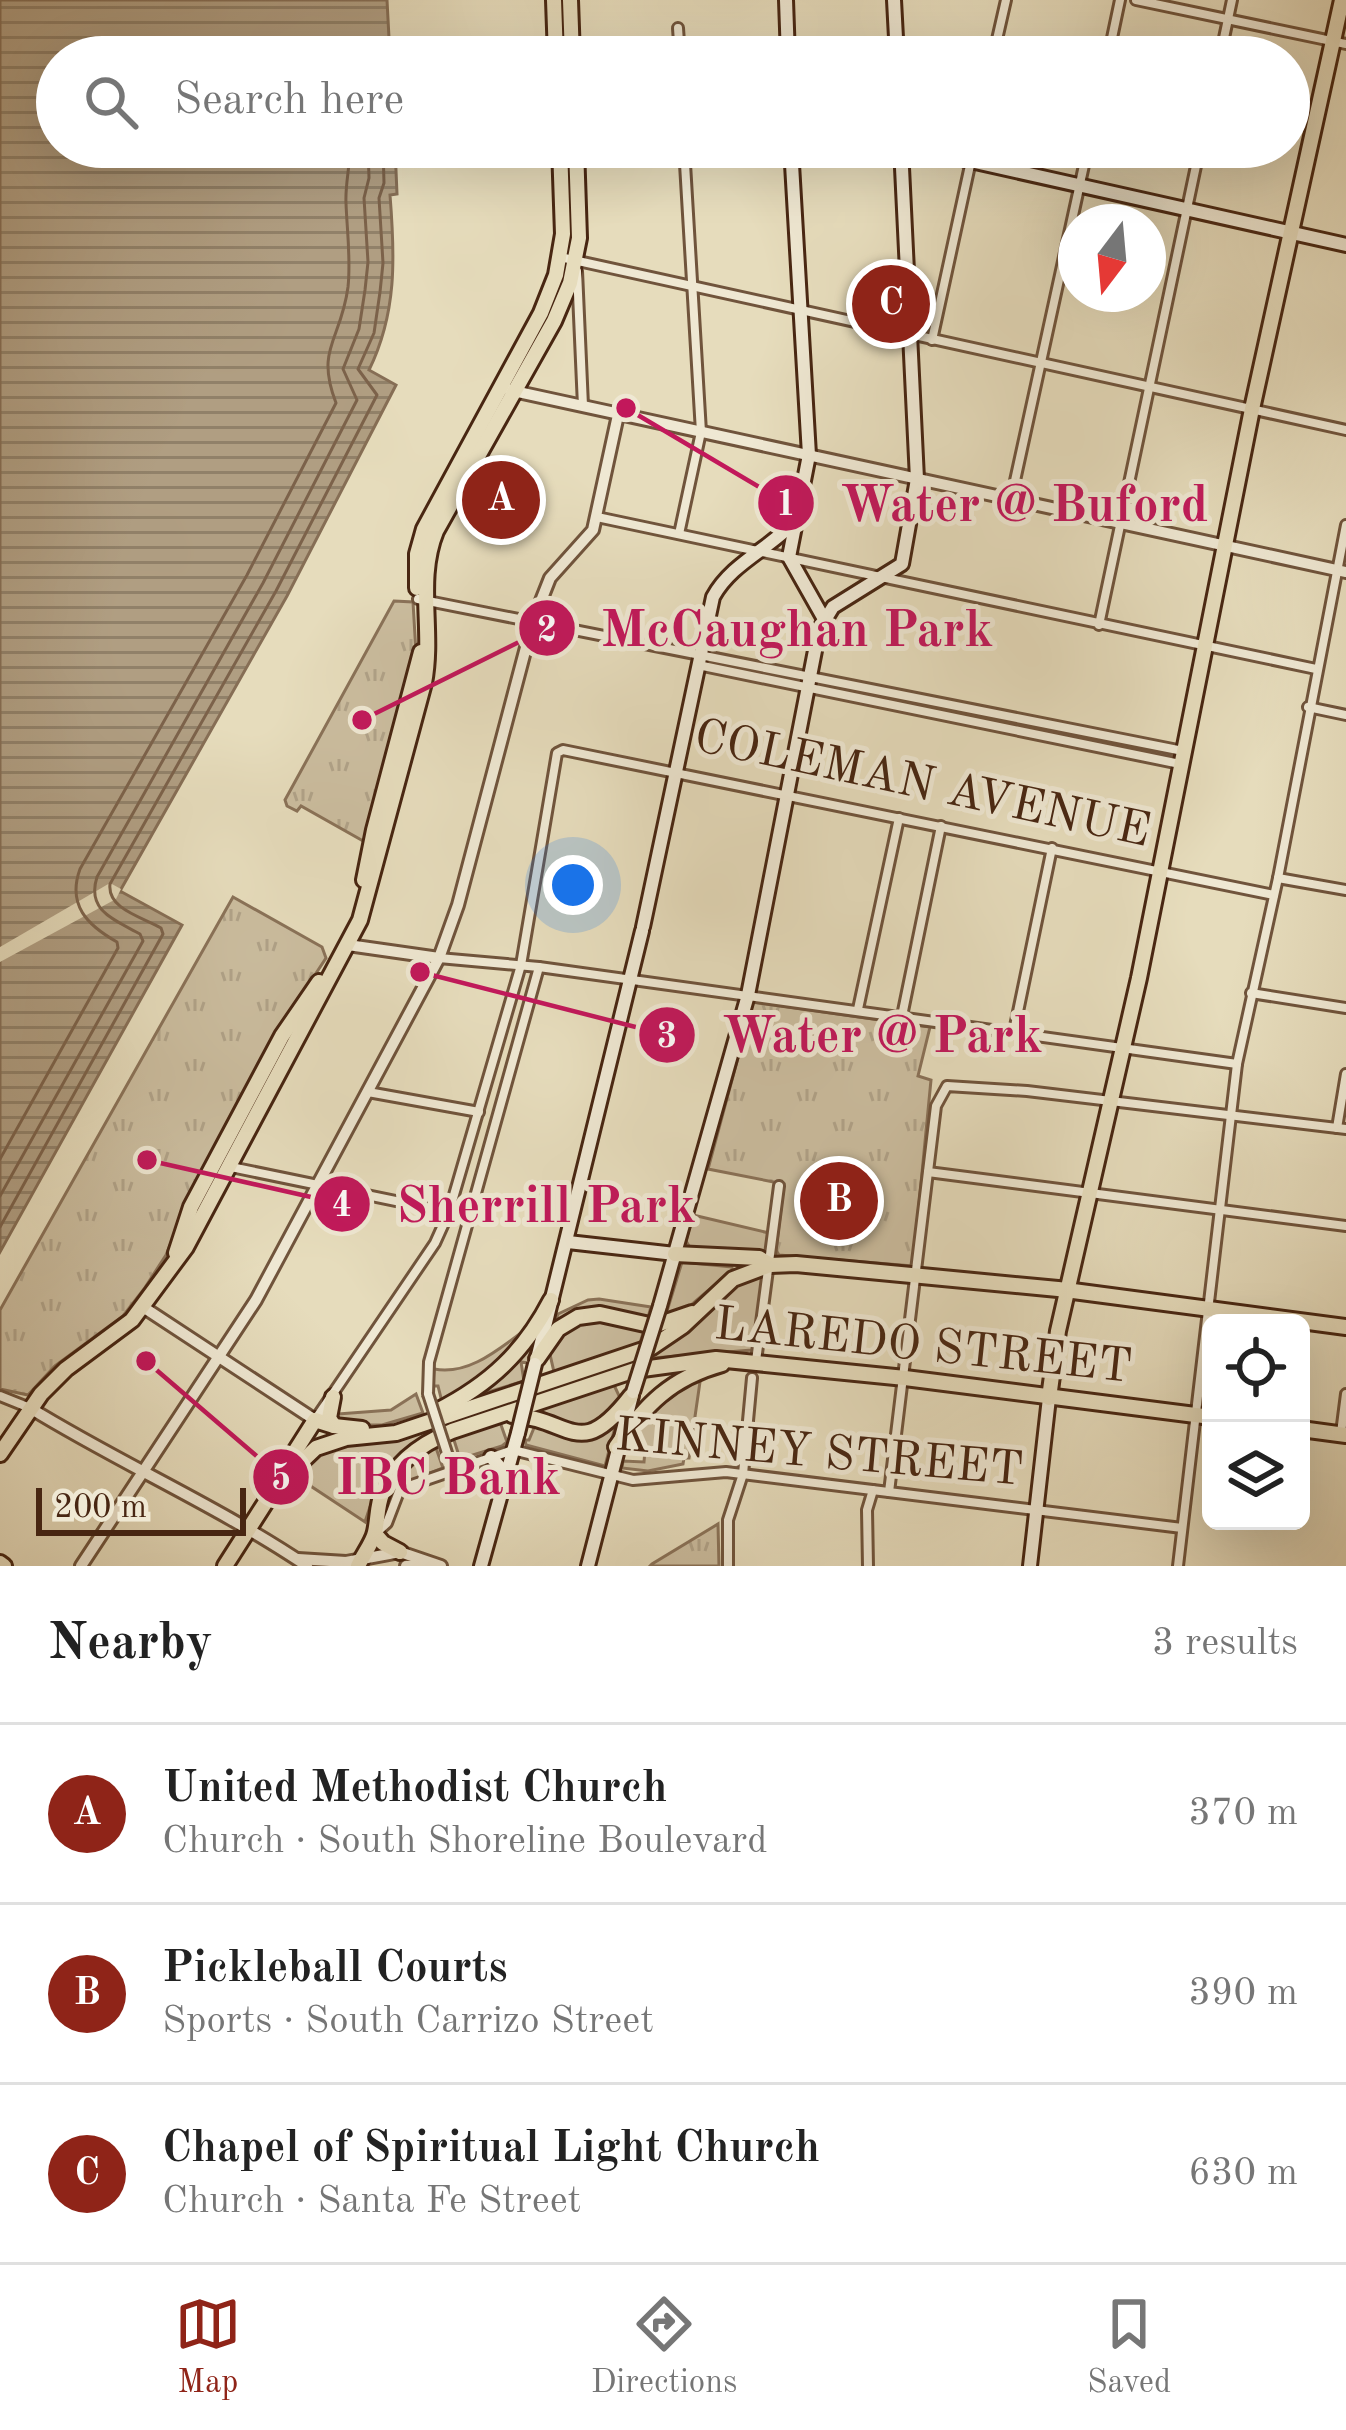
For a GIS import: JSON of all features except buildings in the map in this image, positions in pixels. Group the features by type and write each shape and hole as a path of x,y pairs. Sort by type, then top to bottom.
{"main road":[{"path":"554,0 555,36"},
{"path":"570,0 571,36"},
{"path":"786,0 787,36"},
{"path":"894,0 896,36"},
{"path":"1310,159 1340,42 1342,0"},
{"path":"561,168 568,260"},
{"path":"0,1454 54,1379 120,1332 186,1247 369,895 423,688 428,658 422,600 428,554 507,389 563,302 575,168"},
{"path":"792,168 808,455 789,556 824,619"},
{"path":"588,1566 616,1447 748,995 824,619 833,608 902,564 917,479 905,168"},
{"path":"1021,168 1346,244"},
{"path":"1030,1566 1067,1290 1124,1048 1252,409 1308,168"},
{"path":"482,1566 632,981 713,597 737,568 798,517"},
{"path":"175,1258 190,1208 282,1036 344,944"},
{"path":"568,1242 759,1258 770,1264 917,1273 1208,1306 1346,1327"},
{"path":"276,1486 303,1456 330,1442 396,1433 652,1347 734,1279 770,1264"},
{"path":"437,1411 476,1391 501,1371 532,1334 551,1300"},
{"path":"536,1361 558,1329 578,1317 600,1313 655,1326 697,1310"},
{"name":"LAREDO STREET","path":"360,1563 375,1534 381,1495 415,1451 452,1431 649,1367 691,1360 748,1361 1202,1416"},
{"path":"616,1447 647,1405 674,1383 699,1371 748,1361"},
{"path":"225,1566 315,1420 341,1427 379,1428 565,1378"},
{"path":"501,1414 584,1433 611,1421 632,1394"},
{"path":"333,1397 328,1418 341,1427"},
{"path":"293,1455 341,1427"},
{"path":"1310,1430 1343,1434"},
{"path":"491,1457 506,1474"},
{"path":"375,1534 403,1559"}],"street":[{"path":"998,36 1006,0"},
{"path":"1112,36 1120,0"},
{"path":"1136,0 1340,42"},
{"path":"1224,36 1232,0"},
{"path":"678,28 679,36"},
{"path":"680,534 700,432 686,168"},
{"path":"932,340 969,168"},
{"path":"1011,499 1084,168"},
{"path":"1099,625 1196,168"},
{"path":"583,407 568,260 1346,430"},
{"path":"507,389 1341,571"},
{"path":"81,1566 258,1297 439,958 458,905 533,621 550,578 588,541 618,415"},
{"path":"597,517 1316,669"},
{"path":"1208,1314 1237,1064 1316,669 1341,571 1346,526"},
{"path":"730,546 737,568"},
{"path":"902,564 904,581"},
{"path":"422,600 809,682 938,715 1182,757"},
{"path":"809,682 941,702 1182,757"},
{"path":"938,715 941,702"},
{"path":"1308,707 1346,716"},
{"path":"1056,738 1058,726"},
{"name":"COLEMAN AVENUE","path":"521,965 557,753 563,750 1274,895"},
{"path":"858,1010 899,818"},
{"path":"902,1016 941,826"},
{"path":"1014,1031 1052,848"},
{"path":"1277,878 1346,890"},
{"path":"344,944 1237,1064"},
{"path":"143,1306 315,1420 435,1243 449,1212 521,965"},
{"path":"453,1471 428,1394 429,1361 538,967"},
{"path":"1251,993 1346,1008"},
{"path":"890,1492 936,1106 946,1086 963,1084 1341,1128 1346,1074"},
{"path":"368,1092 479,1112"},
{"path":"230,1166 449,1212"},
{"path":"928,1172 1346,1226"},
{"path":"748,1361 770,1264 779,1186"},
{"path":"728,1566 728,1520 743,1474 752,1378"},
{"path":"1343,1434 1346,1394"},
{"path":"0,1396 30,1408 307,1566"},
{"path":"1178,1566 1202,1421"},
{"path":"375,1534 387,1523 400,1489 513,1450"},
{"name":"KINNEY STREET","path":"513,1450 647,1480 694,1473 743,1474 1182,1528"},
{"path":"868,1566 867,1510 873,1490"},
{"path":"295,1558 360,1563 403,1559 441,1566"}],"green space":[{"path":"394,601 413,602 416,653 365,842 301,806 297,811 287,806 285,800"},
{"path":"233,897 322,947 326,958 278,1031 188,1201 166,1255 144,1289 123,1316 55,1366 28,1395 0,1389 0,1310"},
{"path":"753,1002 930,1027 918,1076 931,1080 913,1266 779,1255 784,1184 708,1169"},
{"path":"693,1215 769,1233 766,1251 691,1249 686,1241"},
{"path":"682,1262 732,1270 683,1312 664,1321"},
{"path":"758,1275 764,1281 752,1350 653,1358 654,1352 730,1290"},
{"path":"599,1299 651,1307 646,1324 617,1315 554,1327 558,1314"},
{"path":"599,1317 644,1330 640,1343 554,1372 549,1350 565,1328"},
{"path":"529,1327 519,1348 443,1406 438,1386 433,1386 434,1369 472,1364"},
{"path":"532,1340 529,1363 521,1362 524,1381 488,1392 486,1388"},
{"path":"701,1375 689,1458 683,1464 648,1471 622,1468 623,1461 644,1462 645,1450 626,1449 649,1409"},
{"path":"614,1385 622,1402 590,1429 536,1416 538,1409"},
{"path":"416,1394 423,1413 382,1425 339,1425 332,1411 391,1410"},
{"path":"500,1422 507,1442 460,1459 453,1437"},
{"path":"536,1423 555,1433 616,1423 605,1466 526,1445"},
{"path":"431,1426 390,1470 365,1522 294,1475 306,1462 338,1444"},
{"path":"435,1445 443,1468 402,1484 398,1479"},
{"path":"718,1524 719,1566 650,1566 652,1564"}],"water":[{"path":"0,0 387,0 389,36 36,36 36,168 396,168 397,194 390,195 393,263 389,306 369,370 396,385 287,596 120,891 182,925 0,1252"}],"pier":[{"path":"110,883 121,889 116,899 0,962 0,947"}],"place":[{"name":"Chapel of Spiritual Light Church","path":"891,304"},
{"name":"Water @ Buford","path":"626,408"},
{"name":"United Methodist Church","path":"501,500"},
{"name":"McCaughan Park","path":"362,720"},
{"name":"Water @ Park","path":"420,972"},
{"name":"Sherrill Park","path":"147,1160"},
{"name":"Pickleball Courts","path":"839,1201"},
{"name":"IBC Bank","path":"146,1361"}]}
